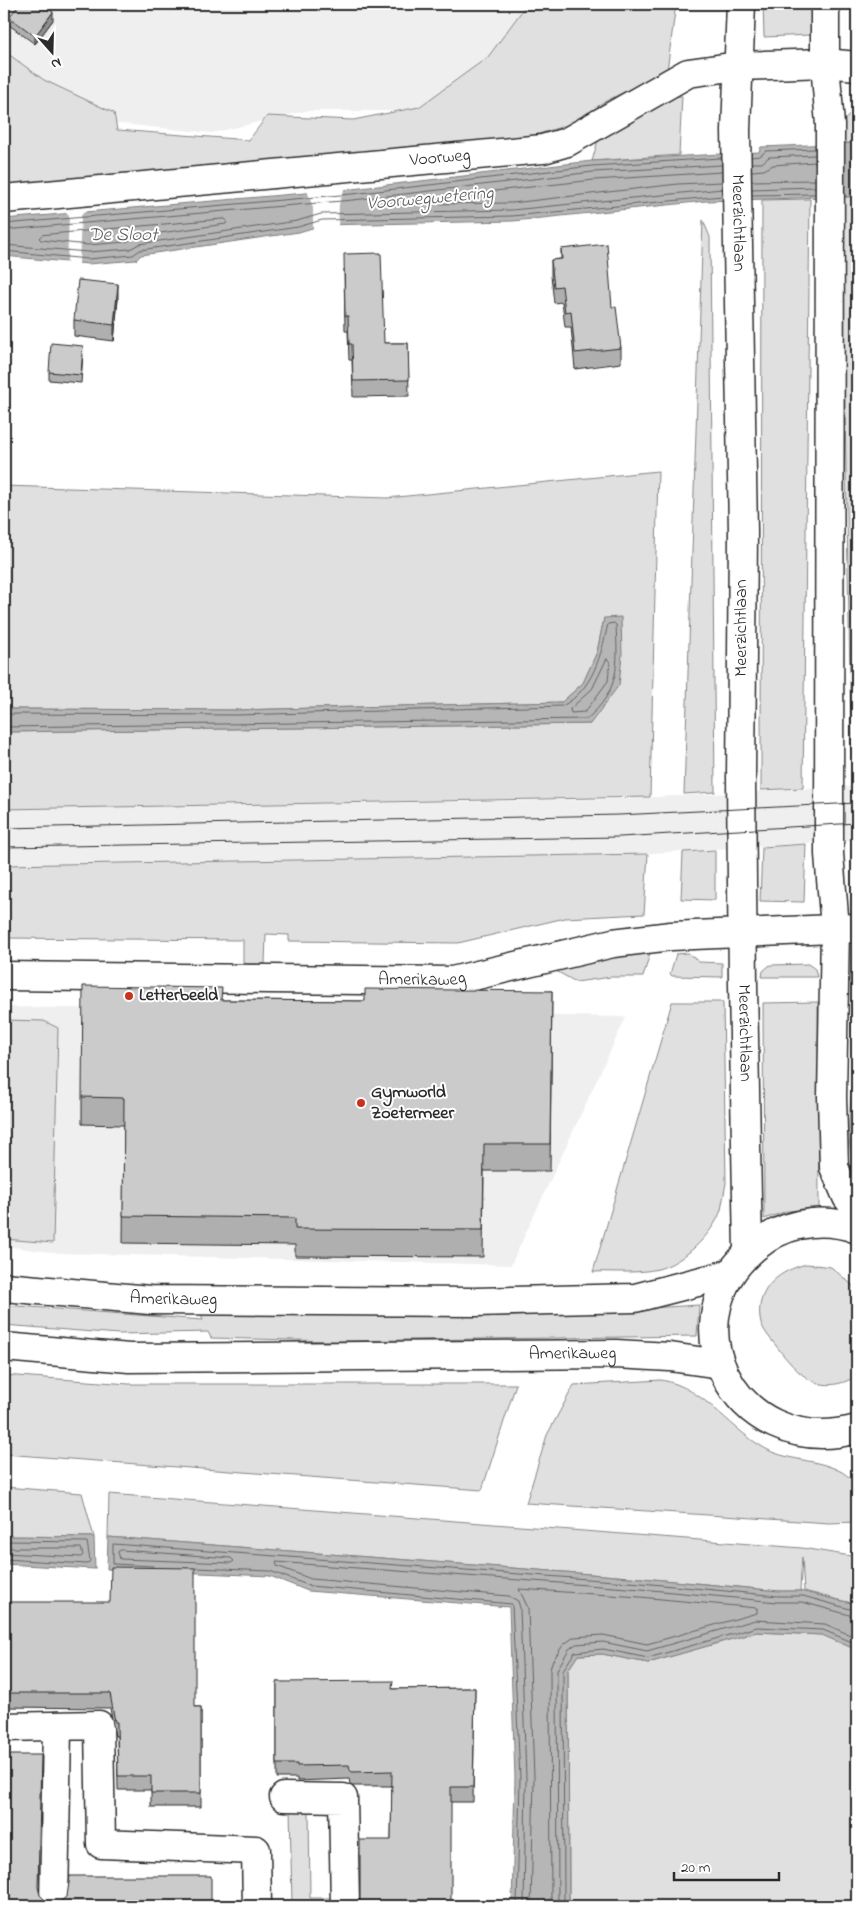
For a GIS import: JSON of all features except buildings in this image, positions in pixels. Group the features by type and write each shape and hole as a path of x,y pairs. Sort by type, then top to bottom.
{"street":[{"name":"Meerzichtlaan","path":"741,4 736,130 739,225 742,532 741,778 748,1251"},
{"path":"825,4 825,63 830,125 829,854 846,928 832,1097 834,1167 847,1197 857,1210"},
{"name":"Voorweg","path":"4,199 543,150 566,142 688,73 738,66 825,63 857,66"},
{"name":"Amerikaweg","path":"4,976 452,981 613,943 671,936 846,928"},
{"path":"857,1229 828,1223 810,1223 778,1231 748,1251 729,1274 717,1305 714,1338 720,1364 731,1386 747,1406 775,1425 796,1432 817,1435 838,1434 857,1429"},
{"name":"Amerikaweg","path":"4,1287 150,1300 475,1302 635,1298 729,1274"},
{"name":"Amerikaweg","path":"4,1347 129,1358 616,1354 670,1357 720,1364"},
{"path":"4,1726 99,1725 101,1844 256,1850 256,1906"},
{"path":"54,1906 57,1726"},
{"path":"284,1797 343,1798 345,1906"}],"shaded area":[{"path":"4,4 533,4 497,62 420,111 305,111 212,133 111,123 4,59"},
{"path":"527,4 676,4 667,71 606,101 574,123 532,136 4,186 4,51 44,80 114,113 117,130 249,140 267,116 353,120 419,107 488,57"},
{"path":"763,4 815,4 814,25 811,35 764,37"},
{"path":"675,96 682,96 679,155 592,161 598,140"},
{"path":"857,108 857,143 839,143 840,124"},
{"path":"857,196 857,784 852,784 841,198"},
{"path":"810,199 803,788 761,790 762,200"},
{"path":"703,220 710,237 715,792 684,794"},
{"path":"658,471 650,797 4,809 4,732 590,724 604,618 597,652 583,683 562,702 236,710 4,709 4,486 387,498"},
{"path":"857,786 857,840 621,855 4,865 4,809 619,799"},
{"path":"806,844 804,902 760,901 762,847"},
{"path":"715,850 715,900 681,899 683,852"},
{"path":"648,854 644,914 565,918 458,943 289,941 289,935 266,934 265,964 243,964 243,940 4,938 4,865"},
{"path":"651,950 643,977 611,977 576,982 556,971 619,955"},
{"path":"688,953 699,962 722,963 722,977 672,976 670,974 676,954"},
{"path":"808,964 815,969 817,977 762,977 763,971 770,965"},
{"path":"672,1002 723,1002 726,1183 721,1210 704,1238 687,1254 668,1266 642,1271 593,1272"},
{"path":"818,1002 819,1209 787,1211 764,1219 763,1003"},
{"path":"852,1003 857,1003 857,1170 850,1150 849,1140 853,1066"},
{"path":"4,1007 626,1017 511,1265 58,1253 4,1246"},
{"path":"4,1020 44,1021 58,1028 53,1243 4,1239"},
{"path":"807,1264 831,1267 857,1289 857,1376 845,1382 823,1384 814,1382 796,1370 765,1332 761,1323 760,1308 762,1298 772,1282 788,1271"},
{"path":"4,1305 203,1320 200,1312 515,1316 699,1305 697,1336 335,1341 211,1338 208,1332 119,1334 4,1325"},
{"path":"4,1375 129,1384 516,1384 482,1490 4,1454"},
{"path":"661,1380 677,1384 692,1392 757,1444 772,1452 825,1465 842,1472 857,1483 857,1522 829,1523 526,1503 547,1435 574,1385"},
{"path":"4,1487 82,1493 94,1537 4,1536"},
{"path":"109,1494 802,1548 857,1557 857,1607 851,1603 804,1591 802,1557 800,1591 779,1591 642,1578 108,1537"},
{"path":"756,1632 823,1635 857,1650 857,1906 569,1906 568,1670 578,1655 602,1654 648,1663"},
{"path":"290,1808 309,1809 310,1898 333,1898 333,1906 292,1906"}],"water":[{"name":"De Sloot","path":"857,143 857,196 706,201 513,221 322,225 299,232 141,255 136,260 88,264 4,256 4,219 352,189 592,161 759,152 761,147"},
{"path":"621,617 622,655 619,685 590,724 4,732 4,709 236,710 562,702 583,683 597,652 604,618"},
{"path":"4,1536 94,1537 95,1569 4,1564"},
{"path":"108,1537 642,1578 779,1591 800,1591 851,1603 857,1607 857,1650 822,1635 757,1632 648,1663 602,1654 578,1655 568,1670 569,1906 512,1906 515,1778 509,1607 308,1591 270,1576 107,1569"}],"pier":[{"path":"345,187 339,204 338,227 313,230 313,208 307,190"},
{"path":"85,210 81,216 79,265 67,264 69,216 65,212"}],"tram line":[{"path":"4,828 619,815 857,803"},
{"path":"4,847 620,837 857,823"}],"place":[{"name":"Letterbeeld","path":"129,996"},
{"name":"Gymworld Zoetermeer","path":"361,1103"}],"water label":[{"name":"Voorwegwetering","path":"430,199"}]}
